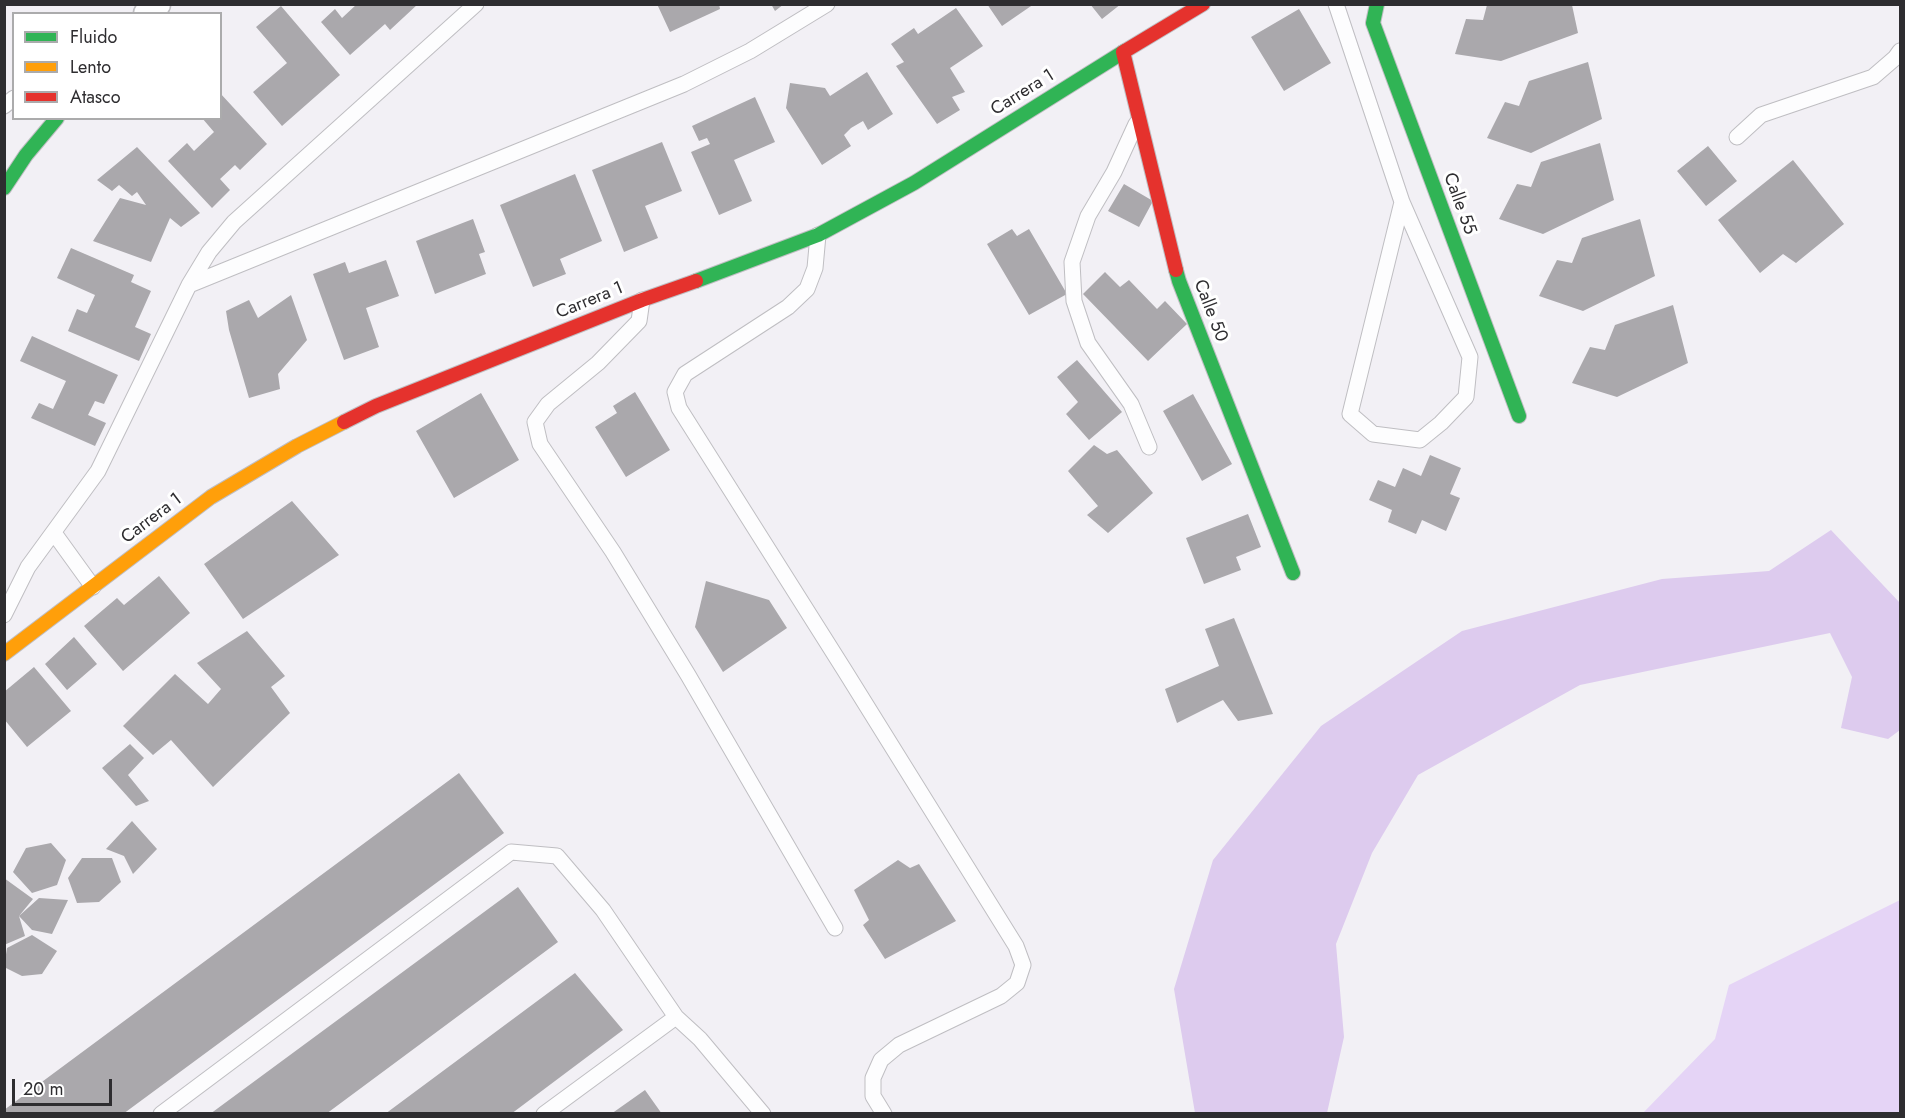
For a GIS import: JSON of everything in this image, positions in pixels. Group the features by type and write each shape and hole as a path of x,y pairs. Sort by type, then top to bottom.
{"street":[{"name":"Carrera 1","path":"4,654 211,497 297,446 376,405 642,300 735,268 818,235 914,183 1203,4"},
{"name":"Calle 55","path":"1377,4 1372,23 1519,416"},
{"name":"Calle 50","path":"1123,52 1179,281 1293,573"},
{"path":"4,188 26,155 55,120"}],"lane":[{"path":"4,615 28,567 98,471 189,285 209,252 234,222 476,4"},
{"path":"189,285 684,84 750,51 827,4"},
{"path":"1336,4 1402,202 1470,357 1466,397 1441,423 1420,440 1373,434 1350,414 1402,202"},
{"path":"1737,137 1761,115 1873,77 1900,51"},
{"path":"1139,118 1114,172 1088,216 1072,262 1074,301 1088,342 1131,404 1149,447"},
{"path":"818,235 815,268 807,289 788,307 685,374 675,392 679,408 1016,946 1023,965 1017,983 1001,996 899,1045 881,1060 873,1078 873,1096 884,1113"},
{"path":"642,300 639,321 598,363 548,404 535,422 540,444 613,552 688,675 835,928"},
{"path":"54,533 93,587"},
{"path":"161,1113 511,852 557,856 603,910 676,1017 700,1039 763,1113"},
{"path":"544,1113 676,1017"}],"shaded area":[{"path":"1831,530 1900,603 1900,730 1888,739 1841,728 1852,677 1830,633 1580,685 1418,775 1372,853 1336,944 1344,1037 1327,1113 1195,1113 1174,989 1213,860 1321,726 1462,631 1662,579 1769,571"},
{"path":"1900,900 1900,1113 1643,1113 1715,1039 1729,985"}],"building":[{"path":"357,4 418,4 390,30 385,24 350,55 321,22 335,9 342,18"},
{"path":"657,4 719,4 720,9 670,32"},
{"path":"771,4 784,4 775,11"},
{"path":"987,4 1034,4 1002,26"},
{"path":"1090,4 1121,4 1102,19"},
{"path":"1487,5 1572,5 1578,33 1501,61 1455,54 1466,19 1483,20"},
{"path":"281,6 340,75 282,126 253,92 287,63 256,27"},
{"path":"956,8 983,46 950,68 965,92 952,97 960,110 937,124 896,66 904,62 891,44 914,28 918,34"},
{"path":"1299,9 1331,63 1284,91 1251,37"},
{"path":"1588,62 1602,119 1531,153 1487,138 1505,102 1519,106 1529,81"},
{"path":"867,72 893,114 868,130 863,121 851,128 844,135 851,146 822,165 786,108 790,83 825,88 830,96"},
{"path":"222,95 267,144 240,170 235,165 220,179 230,190 212,208 168,161 187,143 194,151 214,132 204,120 222,120"},
{"path":"755,97 775,142 734,160 752,201 719,215 691,152 710,144 707,138 699,141 692,126"},
{"path":"662,142 682,191 645,206 658,238 624,252 592,170"},
{"path":"1600,143 1614,200 1543,234 1499,219 1517,184 1531,187 1541,162"},
{"path":"1708,146 1737,181 1706,206 1677,171"},
{"path":"137,147 200,213 181,227 170,218 151,262 93,241 120,198 146,205 137,192 132,196 119,185 112,191 97,180"},
{"path":"1793,160 1844,224 1796,263 1783,254 1760,273 1718,220"},
{"path":"575,174 602,241 560,259 566,274 533,287 500,205"},
{"path":"1124,184 1153,201 1139,227 1108,211"},
{"path":"473,219 485,252 479,254 486,274 435,294 416,241"},
{"path":"1640,219 1655,276 1583,311 1539,296 1557,260 1572,263 1582,238"},
{"path":"1012,229 1017,236 1029,229 1067,294 1029,315 987,244"},
{"path":"71,248 134,275 131,282 151,291 135,327 151,334 139,361 68,331 77,309 87,313 95,295 57,278"},
{"path":"386,260 399,296 366,308 379,347 344,360 313,274 345,262 349,273"},
{"path":"1105,272 1120,287 1129,280 1157,309 1165,301 1187,324 1148,361 1083,294"},
{"path":"291,295 307,340 278,374 280,389 249,398 229,330 226,311 249,300 258,318"},
{"path":"1673,305 1688,363 1617,397 1572,383 1590,347 1605,350 1615,325"},
{"path":"32,336 118,375 104,404 95,401 88,415 106,423 95,446 31,418 39,403 53,409 66,381 20,361"},
{"path":"1077,360 1122,412 1089,440 1066,414 1078,402 1057,377"},
{"path":"635,392 670,450 626,477 595,427 617,413 613,406"},
{"path":"481,393 519,460 454,498 416,431"},
{"path":"1193,394 1232,464 1202,481 1163,411"},
{"path":"1094,445 1107,454 1117,450 1153,493 1108,533 1087,515 1098,506 1068,471"},
{"path":"1430,455 1461,468 1450,494 1460,498 1446,531 1422,520 1416,534 1388,522 1392,510 1369,500 1378,480 1395,487 1403,468 1421,476"},
{"path":"292,501 339,555 243,619 204,564"},
{"path":"1248,514 1261,547 1236,557 1241,570 1204,584 1186,538"},
{"path":"159,576 190,613 123,671 84,626 117,598 124,605"},
{"path":"706,581 769,600 787,628 723,672 695,627"},
{"path":"1234,618 1273,714 1238,721 1223,700 1177,723 1165,689 1219,666 1205,629"},
{"path":"247,631 285,676 271,687 290,713 213,787 171,740 153,755 123,726 175,674 208,704 221,689 197,663"},
{"path":"74,637 97,664 67,690 45,664"},
{"path":"34,667 71,711 27,747 4,719 4,692"},
{"path":"130,744 144,758 128,775 149,801 136,806 102,768"},
{"path":"459,773 504,833 123,1114 4,1114 4,1110"},
{"path":"132,821 157,849 133,874 124,856 106,849"},
{"path":"51,843 66,860 57,885 32,893 13,872 26,848"},
{"path":"82,858 112,858 121,882 99,902 77,903 68,878"},
{"path":"898,860 910,868 919,864 956,921 885,959 863,925 869,920 854,890"},
{"path":"4,878 33,899 19,916 25,936 4,945"},
{"path":"518,887 558,942 326,1114 210,1114"},
{"path":"39,898 68,900 52,934 32,930 19,916"},
{"path":"32,935 57,951 42,974 22,976 4,967 7,948"},
{"path":"575,973 623,1030 511,1114 385,1114"},
{"path":"645,1090 662,1114 611,1114"}],"traffic: fast":[{"path":"1377,4 1373,23 1519,416"},
{"path":"696,281 818,235 914,183 1125,51"},
{"path":"4,188 26,155 55,120"},
{"path":"1176,270 1293,573"}],"traffic: slow":[{"path":"4,654 211,497 297,446 344,422"}],"traffic: jam":[{"path":"1125,51 1203,4"},
{"path":"1123,52 1176,270"},
{"path":"344,422 376,406 642,300 696,281"}]}
